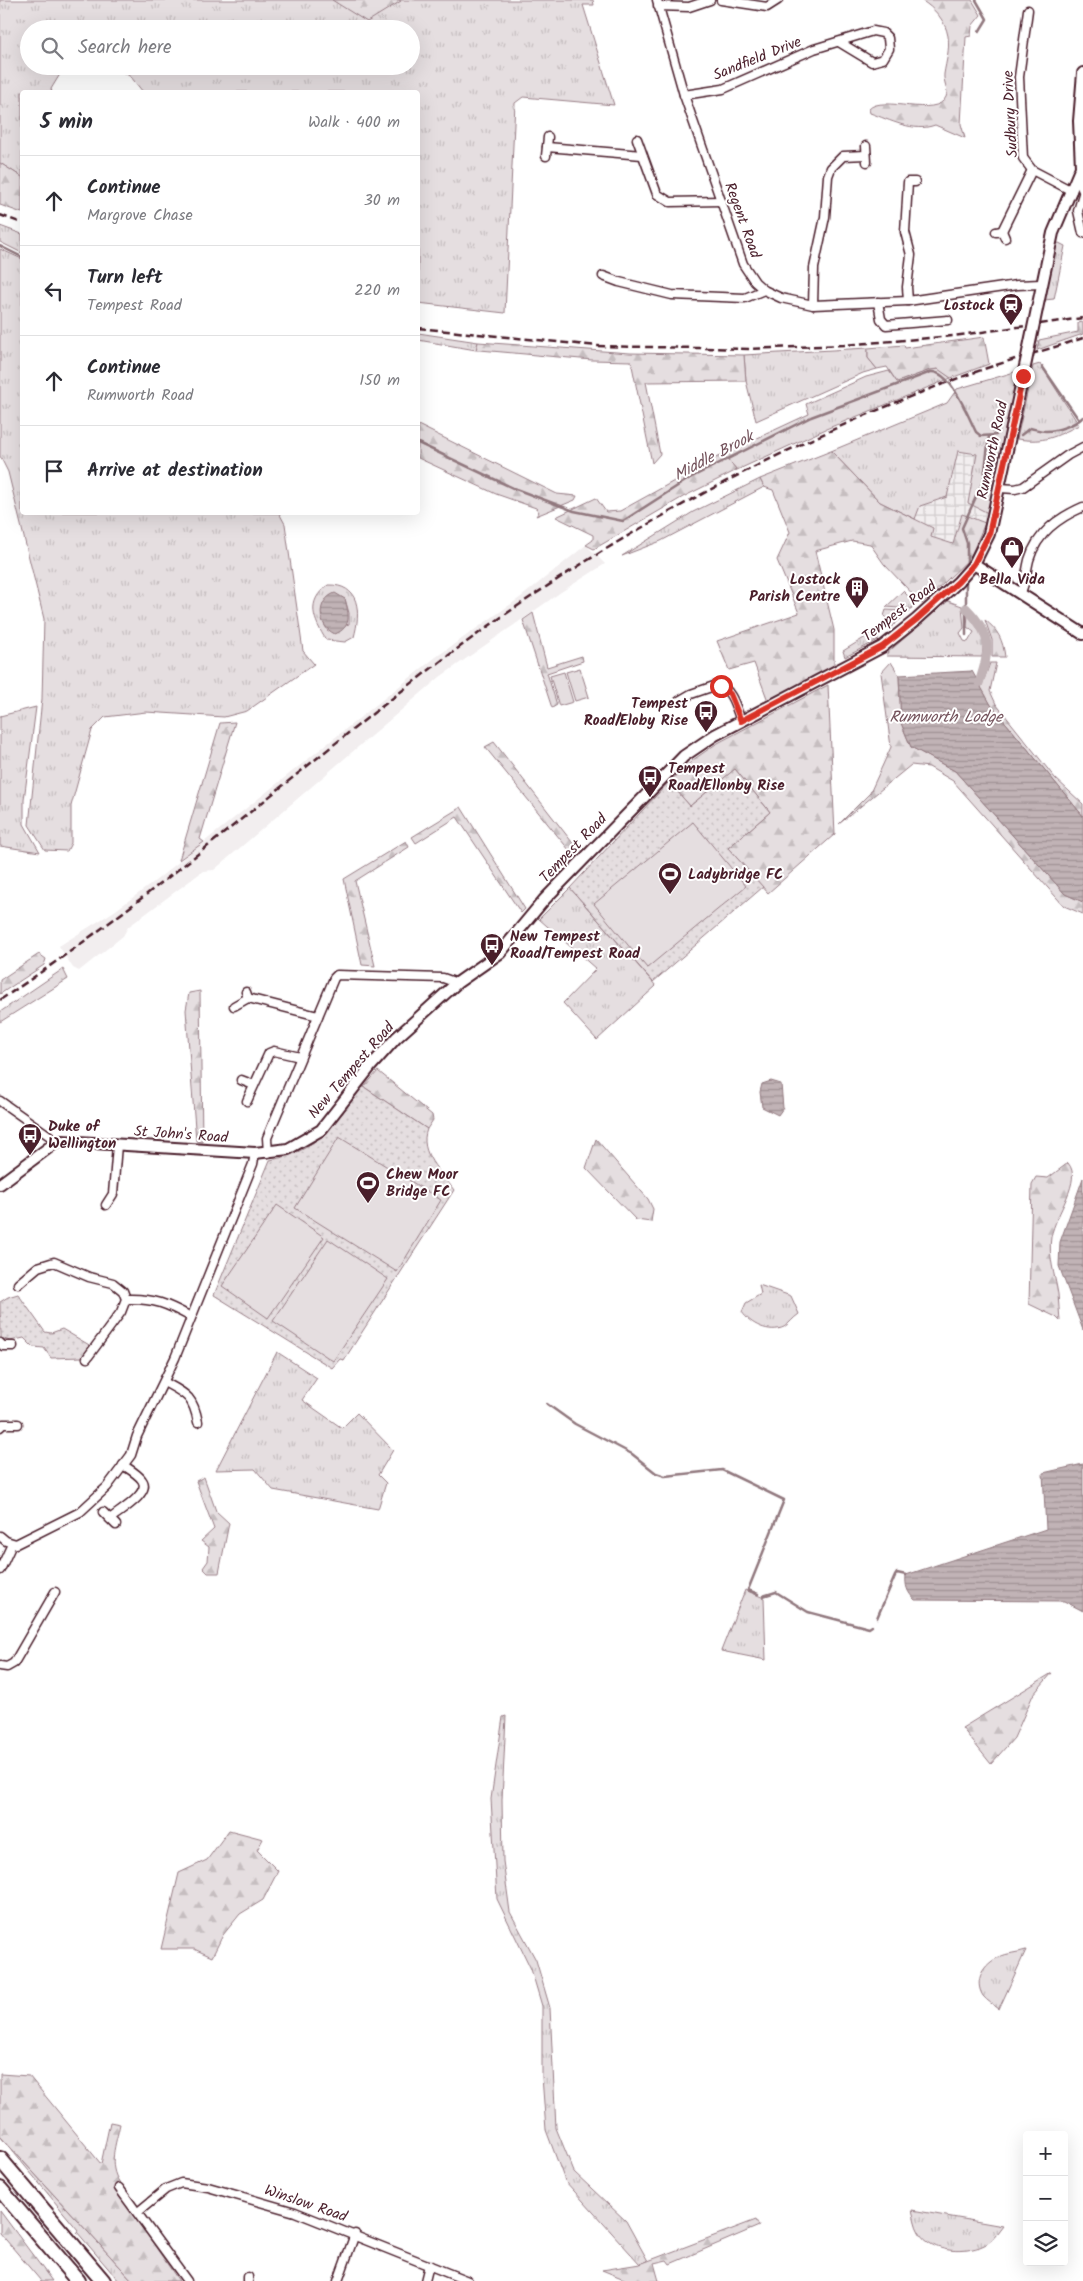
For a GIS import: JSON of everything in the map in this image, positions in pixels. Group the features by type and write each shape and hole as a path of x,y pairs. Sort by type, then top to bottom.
{"highway":[{"path":"0,2160 104,2281"},
{"path":"0,2190 67,2281"},
{"path":"0,2190 78,2281"}],"street":[{"path":"658,3 689,7 710,0"},
{"path":"721,0 767,7 778,0"},
{"name":"Regent Road","path":"658,3 684,96 744,264 754,282 764,290 781,298 813,305 908,301 1017,285 1042,284"},
{"name":"Sudbury Drive","path":"1028,10 1019,77 1023,158 1032,170 1072,191"},
{"name":"Sandfield Drive","path":"684,96 722,89 814,49 873,31 878,31 888,38 889,49 883,58 872,62 840,42"},
{"name":"Rumworth Road","path":"974,564 989,534 1000,488 1053,233 1081,167 1080,121 1083,73"},
{"path":"546,156 548,137"},
{"path":"636,139 657,194 663,199 670,202 721,201"},
{"path":"813,305 814,268 823,230 828,176 831,168 843,156 867,158 866,146"},
{"path":"547,147 642,155"},
{"path":"1001,233 1032,170"},
{"path":"1077,177 1083,192 1078,211 1083,233"},
{"path":"908,301 907,287 911,255 904,232 908,182 915,182"},
{"path":"603,276 619,282 672,295 745,298 764,290"},
{"path":"878,302 881,319 886,326 948,320"},
{"path":"1000,488 1015,489 1023,487 1068,455 1083,447"},
{"path":"1020,594 1026,583 1029,562 1034,546 1042,534 1069,513 1083,507"},
{"path":"974,564 1083,634"},
{"name":"Tempest Road","path":"457,983 500,953 544,900 670,768 697,746 882,647 916,620 958,582 974,564"},
{"path":"680,701 691,694 716,685 721,686 730,694 741,721"},
{"path":"268,1153 267,1138 334,978 343,974 444,978 457,983"},
{"name":"New Tempest Road","path":"254,1153 268,1153 288,1149 302,1143 320,1130 396,1038 457,983"},
{"path":"234,1006 247,995 318,1016"},
{"path":"247,1101 269,1053 274,1051 300,1057"},
{"path":"241,1080 254,1085"},
{"path":"0,1101 51,1137 55,1143 0,1184"},
{"name":"St John's Road","path":"55,1143 62,1141 254,1153"},
{"path":"106,1205 113,1194 117,1145"},
{"path":"0,1536 12,1544 23,1541 80,1512 95,1500 131,1455 137,1436 164,1382 191,1317 253,1164 254,1153"},
{"path":"113,1194 120,1202"},
{"path":"18,1284 38,1267 54,1262 89,1277 113,1283 123,1291 126,1299 121,1312 87,1358"},
{"path":"126,1299 143,1298 158,1301 191,1317"},
{"path":"1,1347 13,1346"},
{"path":"164,1382 188,1396 198,1405 198,1422"},
{"path":"1,1424 18,1424"},
{"path":"103,1512 113,1522 141,1493 144,1485 143,1480 124,1465"},
{"path":"0,1570 12,1544"},
{"path":"0,1666 7,1667 14,1663 55,1592"},
{"name":"Winslow Road","path":"138,2212 166,2189 181,2184 193,2184 295,2212 355,2234 468,2281"},
{"path":"119,2188 187,2281"},
{"path":"338,2281 355,2234"},
{"path":"425,2281 429,2264"}],"shaded area":[{"path":"958,451 977,454 968,503 988,513 985,523 962,515 953,544 930,537 915,519 920,506 947,497"},
{"path":"586,545 605,564 561,592 440,677 214,870 203,871 128,927 123,936 79,971 73,968 59,946 113,912 150,885 436,657 521,597"}],"green space":[{"path":"0,0 593,0 594,5 583,5 614,105 523,97 515,103 505,313 420,303 420,90 141,90 128,75 420,75 420,20 20,20 20,75 60,75 51,90 20,90 20,176 0,163"},
{"path":"332,0 401,1 370,20 364,20"},
{"path":"921,0 972,0 981,15 972,26 971,36 966,37 961,124 965,138 935,125 910,127 870,113 869,109 876,105 932,106 940,103 946,97 944,74 948,46 947,30 939,15"},
{"path":"0,163 20,176 20,212 0,205"},
{"path":"0,226 20,233 20,252 0,242"},
{"path":"1059,243 1065,246 1054,299 1044,300 1056,244"},
{"path":"0,249 20,258 20,515 280,515 285,524 303,651 314,664 247,711 224,717 146,712 105,717 92,730 71,806 71,843 67,851 45,850 29,825 42,699 44,619 8,472 0,456"},
{"path":"1083,322 1083,334 1037,350 1039,340 1078,332 1078,323"},
{"path":"420,333 478,342 476,350 420,340"},
{"path":"984,337 989,364 951,378 938,369 897,382 887,367 877,369 868,358 868,348 904,345 905,348"},
{"path":"478,342 630,353 744,355 746,381 646,382 660,454 652,463 631,361 592,360 476,350"},
{"path":"868,348 868,358 877,369 863,373 756,421 746,381 744,355"},
{"path":"1040,364 1079,425 1050,438 1035,440 1017,439 1033,366"},
{"path":"939,369 951,378 826,429 737,470 723,454 809,414 806,404 866,377 889,371 897,382 930,370"},
{"path":"1018,371 988,513 968,503 977,454 958,451 947,497 920,506 915,519 880,502 831,451 947,403 957,389"},
{"path":"420,426 557,494 577,496 575,500 536,516 539,512 536,508 496,494 420,459"},
{"path":"831,451 880,502 933,528 931,537 953,544 962,514 985,523 970,558 922,604 884,564 870,544 852,541 815,551 834,630 834,666 768,701 754,663 729,670 717,641 799,613 777,560 790,532 773,490 764,487 760,479"},
{"path":"723,454 737,470 683,497 594,549 586,545 593,540 593,535 556,517 596,498 606,512 620,511"},
{"path":"760,479 764,487 661,541 622,556 693,512"},
{"path":"328,585 339,586 347,589 352,594 356,601 357,609 354,637 345,642 326,640 315,618 314,611 316,598","holes":["331,595 345,599 349,613 349,624 328,631 322,617 324,604"]},
{"path":"903,591 915,603 911,609 886,607"},
{"path":"948,601 962,606 964,628 960,633 964,641 968,642 974,632 967,627 968,614 980,629 983,638 982,657 887,656 887,653"},
{"path":"886,610 910,611 888,630 885,628 891,623 884,616"},
{"path":"533,613 547,667 582,656 583,661 547,673 557,705 552,708 523,620"},
{"path":"985,620 999,636 1005,657 992,657 992,640"},
{"path":"874,632 878,634 878,640 845,657 843,651"},
{"path":"891,662 899,675 901,723 911,747 955,771 1065,894 1083,902 1083,914 1064,906 953,781 929,767 911,765 839,824 870,793 891,747 881,673"},
{"path":"990,663 996,663 990,691 996,704 1055,778 1083,804 1083,816 991,705 981,688"},
{"path":"580,668 589,697 575,701 566,672"},
{"path":"564,672 573,702 559,706 550,676"},
{"path":"828,685 835,834 768,893 728,848 770,812 735,769 690,806 669,782 693,760 716,744"},
{"path":"36,707 24,800 24,824 40,852 0,846 0,716"},
{"path":"235,722 200,839 204,842 179,860 220,723"},
{"path":"494,742 579,851 574,856 485,747"},
{"path":"735,769 770,812 728,848 763,887 653,982 570,888 669,782 690,806"},
{"path":"461,807 525,909 521,913 457,817 416,843 412,837"},
{"name":"Ladybridge FC","path":"693,822 746,886 647,968 594,904"},
{"path":"406,841 409,847 355,881 375,966 362,965 344,879"},
{"path":"570,888 656,986 597,1040 563,1003 596,969 539,919"},
{"path":"39,954 46,959 44,965 0,994 0,980"},
{"path":"63,969 68,979 0,1022 0,1012"},
{"path":"200,991 202,1142 196,1141 186,1010 189,993"},
{"path":"378,1071 432,1115 433,1120 427,1129 364,1087"},
{"path":"364,1087 427,1129 425,1138 428,1154 454,1190 344,1360 340,1359 332,1368 214,1295 270,1160 300,1151 312,1143 331,1125 359,1088"},
{"name":"Chew Moor Bridge FC","path":"339,1137 441,1200 397,1272 295,1208"},
{"path":"596,1139 648,1199 653,1209 651,1222 636,1220 586,1168"},
{"path":"1068,1163 1072,1170 1071,1187 1054,1227 1050,1244 1060,1321 1056,1317 1029,1304 1032,1184 1036,1177 1048,1178"},
{"path":"277,1205 324,1237 268,1318 222,1286"},
{"path":"328,1239 388,1279 333,1361 273,1321"},
{"path":"759,1285 791,1296 799,1314 786,1326 778,1329 760,1327 755,1324 742,1312 746,1303 761,1294"},
{"path":"18,1294 45,1332 51,1333 62,1329 91,1346 82,1357 51,1358 44,1348 33,1347 24,1338 10,1341 1,1338 0,1302"},
{"path":"277,1352 317,1378 302,1400 342,1428 357,1413 393,1450 378,1475 386,1483 378,1509 273,1490 255,1469 216,1470"},
{"path":"204,1477 216,1511 229,1523 219,1573 208,1573 203,1568 208,1561 209,1547 201,1541 214,1529 196,1481"},
{"path":"745,1590 764,1598 766,1660 721,1651"},
{"path":"1052,1673 1033,1695 1014,1738 991,1764 962,1728"},
{"path":"506,1716 502,1800 503,1861 510,1912 536,1960 550,2008 556,2128 574,2172 626,2221 648,2261 640,2264 565,2181 546,2130 542,2077 542,2006 531,1969 497,1899 491,1799 503,1717"},
{"path":"229,1830 263,1839 257,1850 278,1871 263,1900 240,1914 223,1935 212,1957 194,1949 161,1949 179,1873 207,1860"},
{"path":"1026,1950 999,2009 983,1996 980,1990 979,1984 982,1973 989,1964 999,1957"},
{"path":"0,2074 29,2076 101,2164 110,2122 120,2124 113,2162 116,2176 120,2183 115,2188 179,2281 133,2281 0,2136"},
{"path":"0,2136 133,2281 119,2281"},
{"path":"912,2210 1003,2226 988,2243 980,2247 961,2251 951,2250 932,2245 925,2239 918,2230"},
{"path":"0,2211 52,2281 41,2281 0,2233"},
{"path":"756,2220 759,2226 670,2264 667,2260 654,2263 659,2281 629,2281 602,2270 640,2264"}],"water":[{"path":"335,593 345,599 348,620 344,628 335,634 325,625 321,613 324,601"},
{"name":"Rumworth Lodge","path":"972,671 991,705 1083,816 1083,902 1065,894 955,771 911,747 901,723 899,675"},
{"path":"771,1081 781,1084 783,1108 778,1115 762,1107 760,1092 762,1084"},
{"path":"1083,1178 1083,1330 1059,1266 1060,1242"},
{"path":"1083,1464 1083,1611 1064,1601 915,1600 910,1594 906,1586 906,1575 1046,1529 1043,1473"}],"waterway":[{"path":"976,0 987,19 979,32"},
{"name":"Middle Brook","path":"0,246 20,256"},
{"path":"1042,366 1079,420"},
{"name":"Middle Brook","path":"420,444 513,488 574,511 623,521 690,478 811,417 931,372 938,374 952,386 976,432 981,436 996,435"},
{"name":"Middle Brook","path":"1021,435 1030,428 1046,431 1060,429 1075,423 1083,417"},
{"path":"967,567 967,543 962,528 984,479 989,436"},
{"path":"966,577 966,635"},
{"path":"966,608 981,626 987,643 987,651 979,683"},
{"path":"547,1404 575,1424 632,1454 656,1473 665,1476 722,1470 784,1500 748,1590 758,1594"},
{"path":"877,1618 897,1573 906,1575"},
{"path":"763,1596 776,1592 808,1612 869,1628 872,1626"}],"railway":[{"path":"0,215 20,222"},
{"path":"420,328 597,346 750,349 844,345 953,336 1083,318"},
{"path":"0,1000 123,912 359,725 479,633 594,556 714,488 776,456 839,427 967,375 1083,338"}],"place":[{"name":"Lostock","path":"1011,326"},
{"name":"Bella Vida","path":"1012,569"},
{"name":"Lostock Parish Centre","path":"857,609"},
{"name":"Tempest Road/Eloby Rise","path":"706,733"},
{"name":"Tempest Road/Ellonby Rise","path":"650,798"},
{"name":"Ladybridge FC","path":"670,895"},
{"name":"New Tempest Road/Tempest Road","path":"492,966"},
{"name":"Duke of Wellington","path":"30,1156"},
{"name":"Chew Moor Bridge FC","path":"368,1204"}],"route":[{"path":"721,686 730,694 741,721 882,647 916,620 958,582 974,564 989,534 1023,376"}]}
